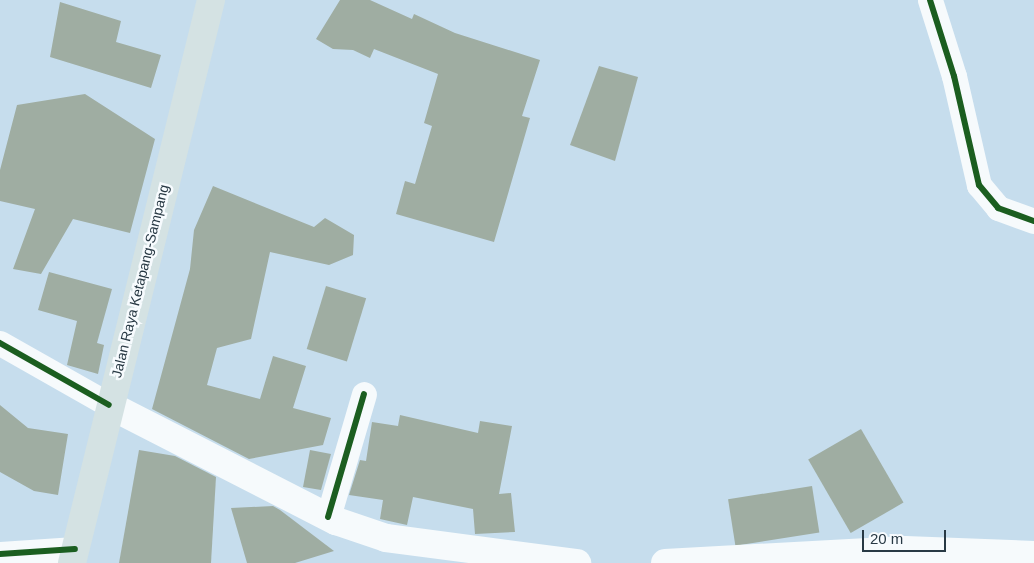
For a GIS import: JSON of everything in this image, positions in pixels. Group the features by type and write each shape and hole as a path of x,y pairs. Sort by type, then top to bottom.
{"main road":[{"name":"Jalan Raya Ketapang-Sampang","path":"73,556 211,0"},
{"path":"109,405 328,517 386,538 578,563"},
{"path":"665,563 905,550 1034,555"}],"street":[{"path":"930,0 954,76 979,185 1003,211 1034,221"},
{"path":"0,343 109,405"},
{"path":"328,517 364,394"},
{"path":"0,554 73,556"}],"building":[{"path":"340,0 370,0 412,19 414,14 455,33 540,60 522,116 530,118 494,242 396,214 405,181 415,184 432,126 424,123 438,74 374,49 370,58 353,50 333,49 316,39"},
{"path":"60,2 121,21 116,42 161,55 151,88 50,57"},
{"path":"599,66 638,77 615,161 570,145"},
{"path":"85,94 155,139 130,233 73,219 41,274 13,269 35,209 0,201 0,170 17,105"},
{"path":"213,186 314,227 325,218 354,235 353,255 329,265 270,252 251,339 217,348 207,385 260,399 273,356 306,366 293,408 331,418 323,445 249,459 152,409 190,269 194,230"},
{"path":"49,272 112,289 97,343 104,345 98,374 67,365 77,321 38,310"},
{"path":"326,286 366,298 347,361 307,349"},
{"path":"0,405 28,428 68,434 58,495 34,491 0,472"},
{"path":"400,415 478,433 480,421 512,426 499,494 511,493 515,532 475,534 473,509 413,497 407,525 380,519 383,500 349,495 360,460 366,461 372,422 398,426"},
{"path":"861,429 904,503 851,533 808,460"},
{"path":"139,450 175,456 216,477 211,563 119,563"},
{"path":"310,450 331,454 321,490 303,487"},
{"path":"812,486 819,532 735,546 728,499"},
{"path":"273,506 334,551 295,563 247,563 231,508"}],"cycle path":[{"path":"930,0 954,76 979,185 998,208 1034,221"},
{"path":"0,343 109,405"},
{"path":"328,517 364,394"},
{"path":"0,554 75,549"}]}
